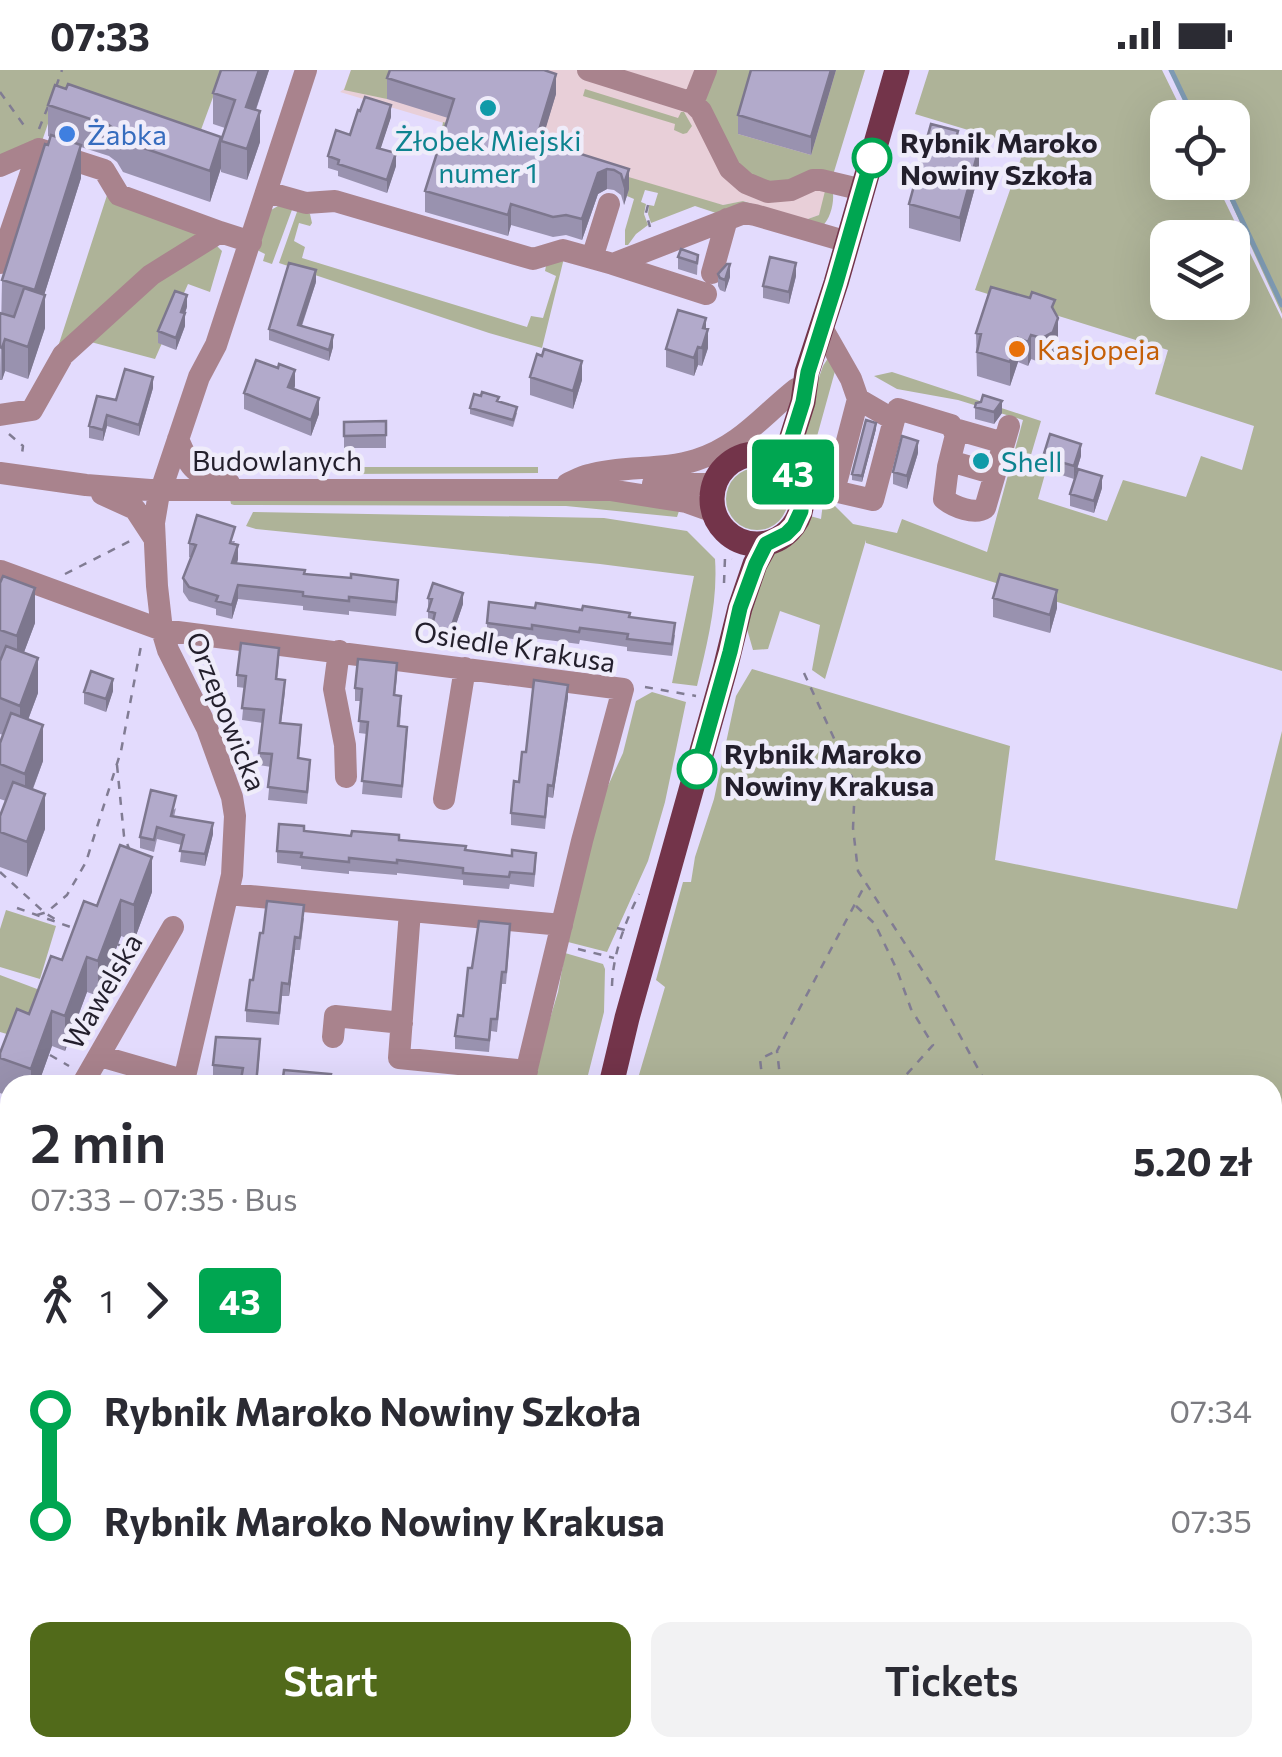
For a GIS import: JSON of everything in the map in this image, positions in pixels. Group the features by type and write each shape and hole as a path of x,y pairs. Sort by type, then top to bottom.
{"main road":[{"path":"760,454 802,380 822,328 897,70"},
{"path":"787,465 803,402 802,380"},
{"path":"760,454 787,465 798,478 803,495 794,526 782,538 756,545 737,540 724,530 712,501 720,473 743,456 760,454"},
{"path":"737,540 740,608"},
{"path":"613,1075 740,608 766,544"}],"street":[{"name":"Orzepowicka","path":"185,1075 232,875 236,831 232,797 207,728 154,626 147,537 199,377 216,345 306,70"},
{"path":"588,70 615,74 693,103 730,169 756,188 779,192 821,180 863,190"},
{"path":"693,103 706,70"},
{"path":"0,263 40,149"},
{"path":"0,166 40,149 104,170 119,195 251,242"},
{"path":"268,192 306,203 336,202 528,258 561,250 709,283 727,218"},
{"path":"603,261 609,204"},
{"path":"603,261 744,214 848,242"},
{"path":"0,415 32,410 63,356 151,275 220,232"},
{"path":"822,328 858,399 834,491"},
{"name":"Budowlanych","path":"553,490 590,474 704,458 748,433 802,380"},
{"path":"858,399 894,420"},
{"path":"803,495 834,491 873,500 898,409 951,424 944,499 982,511 1000,458"},
{"path":"178,439 188,464 197,472 256,491"},
{"path":"951,452 1000,458"},
{"path":"951,452 1000,458"},
{"name":"Budowlanych","path":"1,473 76,484 161,490 610,490 686,502 714,512"},
{"path":"76,484 134,509 147,537"},
{"path":"610,490 641,484 715,484"},
{"path":"949,529 955,504"},
{"name":"Osiedle Krakusa","path":"0,574 1,571 154,626 623,688 526,1075"},
{"path":"339,651 334,689 346,745 346,776"},
{"path":"444,799 465,668"},
{"path":"228,894 410,910 564,935"},
{"path":"410,910 399,1058 506,1075"},
{"name":"Wawelska","path":"89,1075 173,926"},
{"path":"333,1037 335,1016 402,1023"},
{"path":"100,1056 161,1075"}],"path":[{"path":"51,100 62,70"},
{"path":"0,92 40,149"},
{"path":"648,205 646,212 657,246"},
{"path":"0,426 23,446 21,457"},
{"path":"42,585 147,537"},
{"path":"36,915 68,895 86,862 154,626"},
{"path":"804,673 854,784 852,828 858,871 935,990 982,1075"},
{"path":"652,687 701,697"},
{"path":"117,764 124,836 137,860"},
{"path":"0,872 65,926"},
{"path":"762,1075 760,1059 777,1050 866,883"},
{"path":"855,904 875,924 911,1009 933,1045 906,1075"},
{"path":"17,908 89,933"},
{"path":"617,928 626,930"},
{"path":"564,935 615,959"},
{"path":"118,944 131,951"},
{"path":"41,1049 77,1075"},
{"path":"777,1050 780,1075"}],"shaded area":[{"path":"351,70 865,70 819,215 805,220 744,201 723,205 706,201 340,92"}],"green space":[{"path":"0,70 223,70 195,146 52,112 40,147 0,161"},
{"path":"351,70 397,70 387,99 344,90"},
{"path":"714,70 756,70 738,134 811,155 836,70 865,70 833,175 772,186 745,176 705,100"},
{"path":"929,70 1162,70 1177,100 1150,100 1150,200 1224,200 1234,220 1150,220 1150,320 1250,320 1250,253 1282,319 1282,671 866,540 825,679 812,670 820,625 780,611 768,649 753,650 747,629 748,610 773,550 795,534 812,511 810,516 821,519 823,503 832,503 853,524 897,533 902,519 987,552 1023,420 958,400 897,389 874,376 892,372 1041,421 1028,465 1045,474 1038,499 1107,521 1123,480 1186,497 1201,456 1242,470 1254,426 1155,394 1168,350 975,290 1025,147 915,114"},
{"path":"1171,70 1282,70 1282,314 1250,244 1250,220 1239,220 1230,200 1250,200 1250,100 1185,100"},
{"path":"585,89 678,118 684,112 692,126 683,134 674,130 675,124 583,96"},
{"path":"443,122 723,205 743,201 805,220 819,215 826,187 833,194 832,206 822,226 716,213 695,206 651,223 649,205 654,206 658,193 645,190 641,202 646,204 648,225 625,245 634,199 627,196 628,189 442,128"},
{"path":"110,186 217,233 55,356"},
{"path":"278,206 293,207 272,264 263,261 265,254 257,250 271,210"},
{"path":"298,209 310,214 312,223 299,223 294,241 305,247 302,258 527,327 531,316 543,318 556,276 545,271 546,266 564,258 542,348 279,263"},
{"path":"214,243 222,251 210,292 188,284 155,359 87,341 151,283"},
{"path":"830,355 837,364 816,440 798,437 823,366"},
{"path":"338,467 538,467 538,473 340,474"},
{"path":"757,468 779,477 788,499 779,521 757,530 735,521 726,499 735,477"},
{"path":"230,499 617,499 681,505 677,517 566,506 234,505"},
{"path":"253,512 604,518 687,531 715,559 713,607 697,686 672,683 694,576 256,529 246,526"},
{"path":"752,669 1010,746 995,860 1237,909 1282,731 1282,1075 639,1075 665,987 656,980 683,882 691,882 736,696"},
{"path":"652,692 686,702 648,861 607,952 568,942 601,801 623,753 636,701"},
{"path":"6,910 56,926 40,979 0,967 0,929"},
{"path":"565,953 603,964 604,1012 588,1075 533,1075 558,992"},
{"path":"0,975 45,992 24,1039 0,1032"}],"building":[{"path":"221,70 259,70 246,107 260,111 247,149 221,141 235,100 213,93"},
{"path":"390,70 544,70 556,74 536,140 629,169 624,184 621,174 614,170 598,173 582,219 553,217 511,204 508,215 425,191 454,99 387,78"},
{"path":"751,70 831,70 811,137 738,115"},
{"path":"68,84 221,137 210,171 123,141 109,125 48,105 55,85 66,89"},
{"path":"365,97 391,105 377,148 396,153 387,180 338,164 339,160 328,156 336,130 350,135"},
{"path":"931,124 958,131 955,142 979,148 960,218 909,204"},
{"path":"51,135 81,145 35,290 2,280"},
{"path":"681,249 698,255 697,263 678,257"},
{"path":"770,257 796,263 789,292 763,286"},
{"path":"289,263 316,270 298,325 333,335 329,350 269,329"},
{"path":"730,264 725,280 718,274"},
{"path":"991,287 1030,298 1032,292 1055,300 1052,307 1058,318 1053,332 1042,338 1031,335 1028,342 1018,338 1010,362 977,352 981,334 976,333"},
{"path":"24,288 45,295 28,347 5,339 2,348 0,313 14,317"},
{"path":"175,291 187,295 176,338 158,331"},
{"path":"678,310 706,318 703,328 708,329 694,358 666,349"},
{"path":"544,349 582,361 573,391 530,377 537,354 542,356"},
{"path":"256,360 295,370 288,387 319,398 311,420 244,393"},
{"path":"125,369 153,377 139,425 107,415 103,430 89,426 97,396 116,400"},
{"path":"482,392 517,407 513,420 470,408 474,394 481,396"},
{"path":"983,395 1002,401 994,412 975,407"},
{"path":"866,420 876,423 862,476 852,474"},
{"path":"386,421 386,435 344,436 344,422"},
{"path":"1050,434 1081,444 1074,466 1043,457"},
{"path":"902,436 918,441 907,476 893,472"},
{"path":"1078,469 1102,476 1094,501 1070,494"},
{"path":"197,515 235,527 230,543 238,545 232,563 305,570 304,574 398,580 396,602 349,597 349,601 238,585 232,605 216,601 218,596 189,587 183,578 196,545 189,543"},
{"path":"1000,574 1057,590 1050,615 993,598"},
{"path":"3,576 35,588 17,636 0,630"},
{"path":"433,583 463,593 449,634 431,630 435,613 428,611 432,599 428,598"},
{"path":"489,602 535,608 536,603 582,610 583,606 675,623 672,644 580,628 579,632 487,623"},
{"path":"241,643 279,648 276,679 285,680 280,723 301,725 298,758 310,760 307,792 268,787 272,754 259,753 264,710 242,708 246,676 237,675"},
{"path":"6,646 38,658 20,706 0,698 0,661"},
{"path":"358,659 397,663 394,695 401,696 398,726 407,727 402,786 362,781 368,722 359,721 362,689 355,688"},
{"path":"91,671 113,679 106,699 84,692"},
{"path":"534,680 568,685 545,817 511,813 514,781 519,782 522,752 526,752"},
{"path":"11,713 43,725 25,774 0,764 0,743"},
{"path":"13,782 45,794 27,842 0,832 0,816"},
{"path":"151,790 176,796 171,816 213,823 205,854 180,851 184,835 157,827 154,840 140,837"},
{"path":"279,824 351,836 352,831 399,835 399,840 466,846 465,850 512,856 512,850 536,853 534,874 510,872 509,877 397,860 349,858 349,862 301,857 302,853 277,851"},
{"path":"120,845 152,857 134,905 121,900 98,961 87,957 65,1016 52,1011 31,1069 0,1058 17,1009 29,1014 51,956 62,960 84,901 97,906"},
{"path":"267,901 304,905 289,984 282,983 279,1013 246,1010"},
{"path":"479,921 510,924 506,972 502,972 497,1019 491,1019 489,1040 455,1036 458,1015 463,1016 468,968 472,968"},
{"path":"216,1037 260,1039 257,1075 242,1075 243,1068 213,1065"},
{"path":"284,1070 331,1074 331,1075 283,1075"}],"waterway":[{"path":"1171,70 1185,100"},
{"path":"1232,200 1282,305"}],"bus line":[{"name":"43","path":"697,769 740,608 760,553 766,544 794,526 801,511 802,489 787,465 788,450 872,158"}],"place":[{"name":"Żłobek Miejski numer 1","path":"488,108"},
{"name":"Żabka","path":"67,134"},
{"name":"Rybnik Maroko Nowiny Szkoła","path":"872,158"},
{"name":"Kasjopeja","path":"1017,349"},
{"name":"Shell","path":"981,461"},
{"name":"Rybnik Maroko Nowiny Krakusa","path":"697,769"}]}
